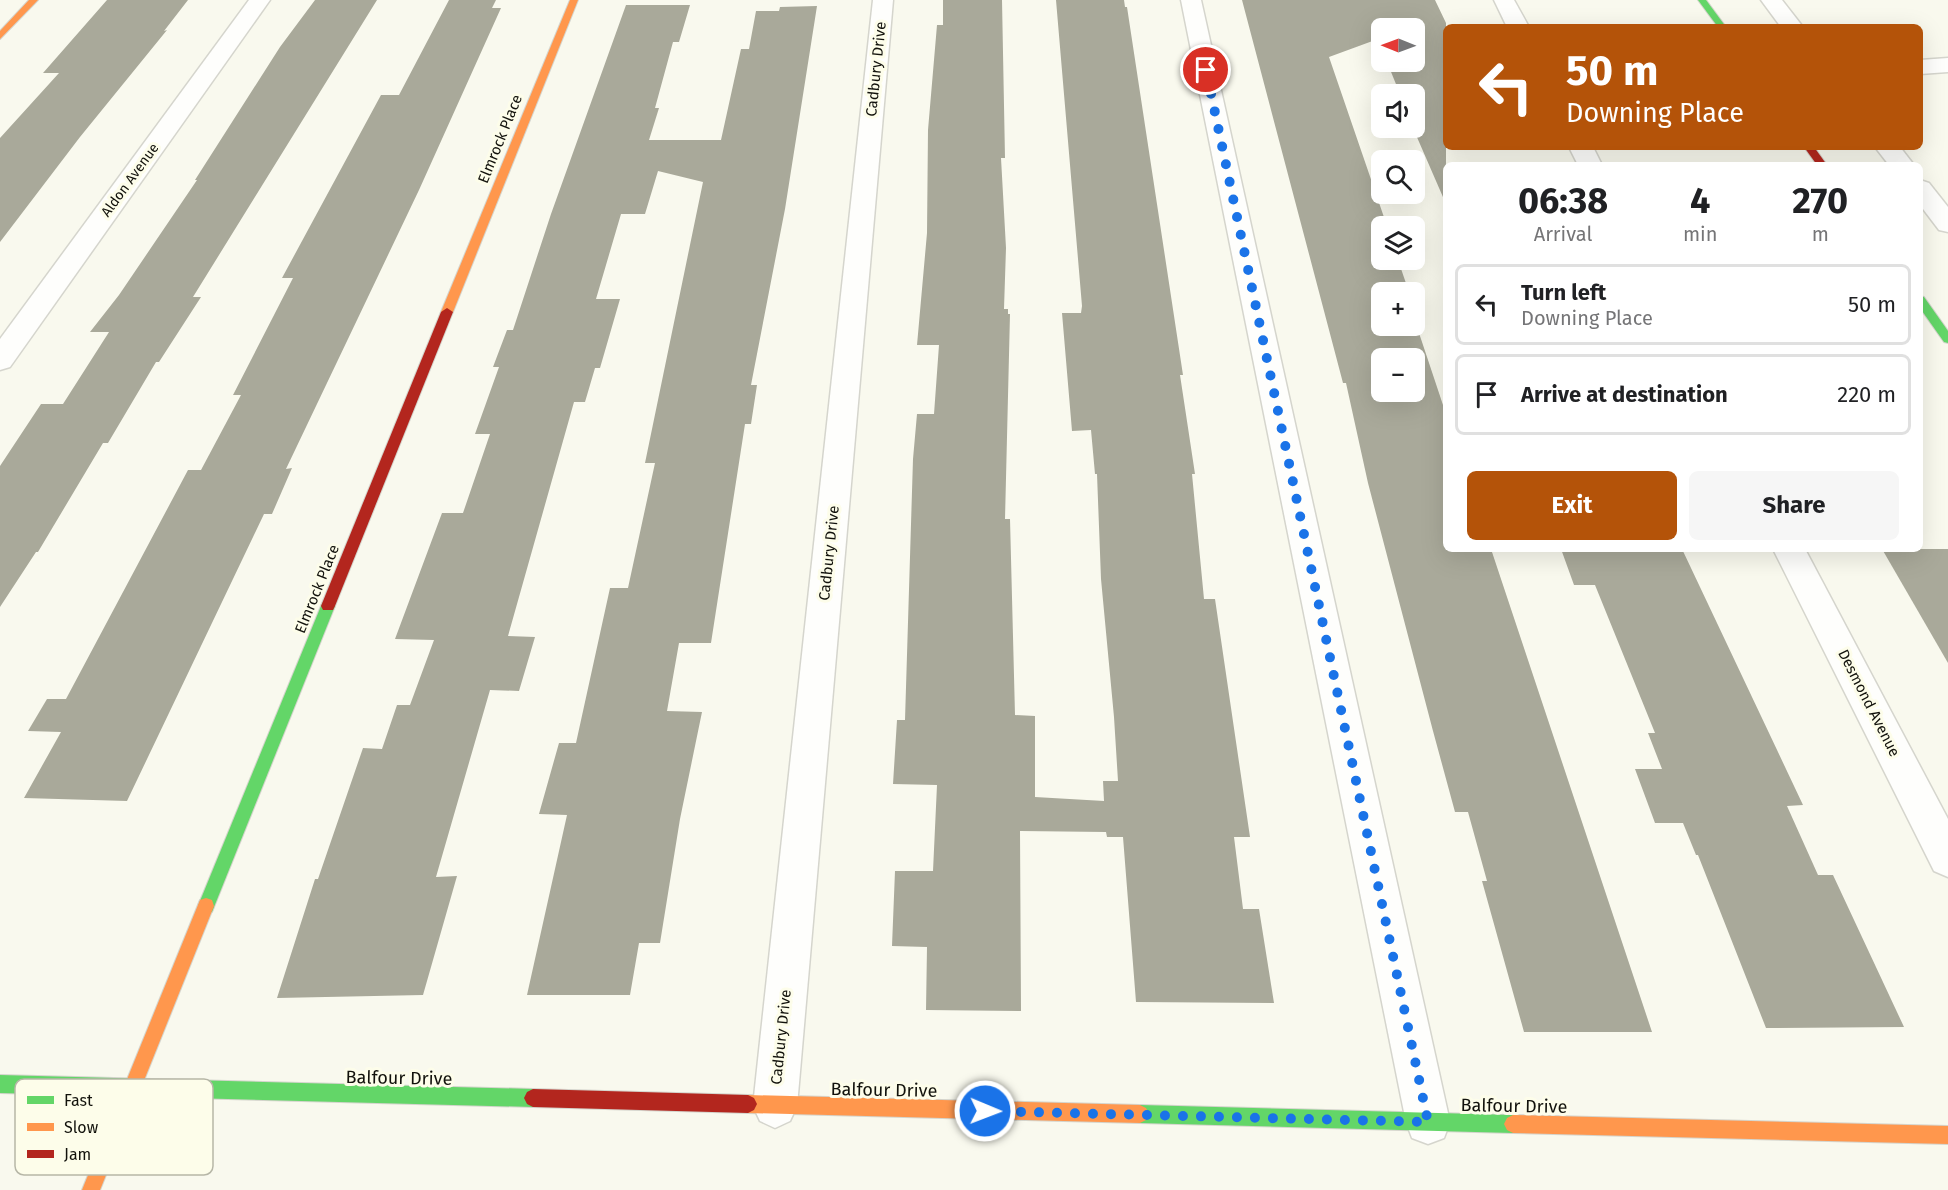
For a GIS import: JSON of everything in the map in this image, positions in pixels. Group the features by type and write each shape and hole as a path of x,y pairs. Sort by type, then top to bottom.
{"street":[{"path":"0,36 34,0"},
{"name":"Aldon Avenue","path":"0,360 260,0"},
{"name":"Elmrock Place","path":"136,1079 574,0"},
{"name":"Cadbury Drive","path":"775,1106 883,0"},
{"path":"1191,0 1428,1122"},
{"path":"1504,0 1516,24"},
{"path":"1702,0 1720,24"},
{"path":"1771,0 1790,24"},
{"path":"1923,67 1948,65"},
{"path":"1890,150 1900,162"},
{"path":"1923,192 1948,224"},
{"path":"1923,304 1948,339"},
{"name":"Desmond Avenue","path":"1791,552 1948,858"},
{"name":"Balfour Drive","path":"0,1084 15,1085"},
{"name":"Balfour Drive","path":"213,1091 1948,1135"},
{"name":"Elmrock Place","path":"91,1190 97,1175"}],"building":[{"path":"107,0 188,0 164,31 167,30 80,137 0,242 0,138 59,73 43,73"},
{"path":"315,0 377,0 193,297 201,297 159,362 156,362 108,443 103,443 38,552 0,607 0,466 41,404 63,404 109,332 90,332 119,295 197,180 195,180 280,47"},
{"path":"449,0 496,0 492,8 501,8 419,190 286,469 292,468 272,514 264,514 127,801 24,798 61,732 28,731 47,699 66,699 188,470 201,470 241,395 233,395 293,278 282,278 381,95 399,95"},
{"path":"943,0 1002,0 1005,158 1001,158 1006,248 1004,309 1008,309 1008,314 1010,314 1005,519 1010,519 1015,715 1035,716 1035,797 1104,801 1103,781 1118,781 1101,579 1097,474 1095,474 1091,430 1072,431 1062,313 1081,313 1082,306 1056,0 1124,0 1125,7 1127,7 1183,375 1180,375 1195,474 1192,474 1204,599 1215,599 1250,837 1234,837 1243,909 1259,909 1274,1003 1136,1002 1123,837 1107,837 1106,832 1020,831 1021,1011 926,1010 927,947 892,946 895,871 933,871 937,785 893,784 897,720 905,720 913,459 917,414 934,414 939,345 917,345 927,233 928,130 937,25 943,25"},
{"path":"1242,0 1435,0 1446,23 1443,24 1443,150 1446,150 1446,162 1443,162 1443,197 1425,156 1425,150 1423,150 1417,138 1425,138 1425,84 1396,84 1391,72 1425,72 1425,18 1371,18 1371,42 1329,57 1371,179 1371,204 1379,204 1384,216 1371,216 1371,270 1401,270 1406,282 1371,282 1371,336 1420,336 1424,348 1371,348 1371,402 1425,402 1425,351 1443,405 1443,552 1492,552 1652,1032 1524,1032 1482,881 1487,881 1468,812 1455,812 1368,483 1346,383 1343,383"},
{"path":"626,5 690,5 679,42 673,42 655,108 659,108 649,140 721,140 741,49 749,49 756,11 779,11 780,7 817,6 785,209 751,385 757,385 751,424 745,424 711,643 679,643 667,711 702,712 680,819 660,943 639,943 630,995 527,995 567,815 539,814 559,743 576,743 610,588 628,588 655,463 645,463 703,182 658,171 645,214 621,214 596,299 620,299 600,368 595,368 585,402 574,402 508,636 535,637 519,691 490,690 436,877 457,876 423,995 277,998 315,879 318,879 363,748 382,749 397,705 410,705 434,640 395,639 442,513 463,513 490,434 475,434 499,367 493,367 507,330 513,330 551,214"},
{"path":"1923,549 1948,549 1948,663 1884,552 1923,552"},
{"path":"1562,552 1683,552 1803,805 1787,806 1818,875 1833,875 1904,1027 1766,1028 1698,855 1696,855 1683,823 1655,823 1635,769 1662,769 1648,733 1655,733 1595,585 1574,585"}],"traffic: fast":[{"path":"1702,0 1720,24"},
{"path":"1923,304 1948,339"},
{"path":"206,906 328,606"},
{"path":"0,1084 15,1084"},
{"path":"213,1090 533,1098"},
{"path":"1140,1114 1513,1124"}],"traffic: slow":[{"path":"0,36 34,0"},
{"path":"447,312 574,0"},
{"path":"136,1079 206,906"},
{"path":"748,1104 1140,1114"},
{"path":"1513,1124 1948,1135"},
{"path":"91,1190 97,1175"}],"traffic: jam":[{"path":"1811,150 1820,162"},
{"path":"328,606 447,312"},
{"path":"533,1098 748,1104"}],"route":[{"path":"985,1111 1428,1122 1206,70"}]}
